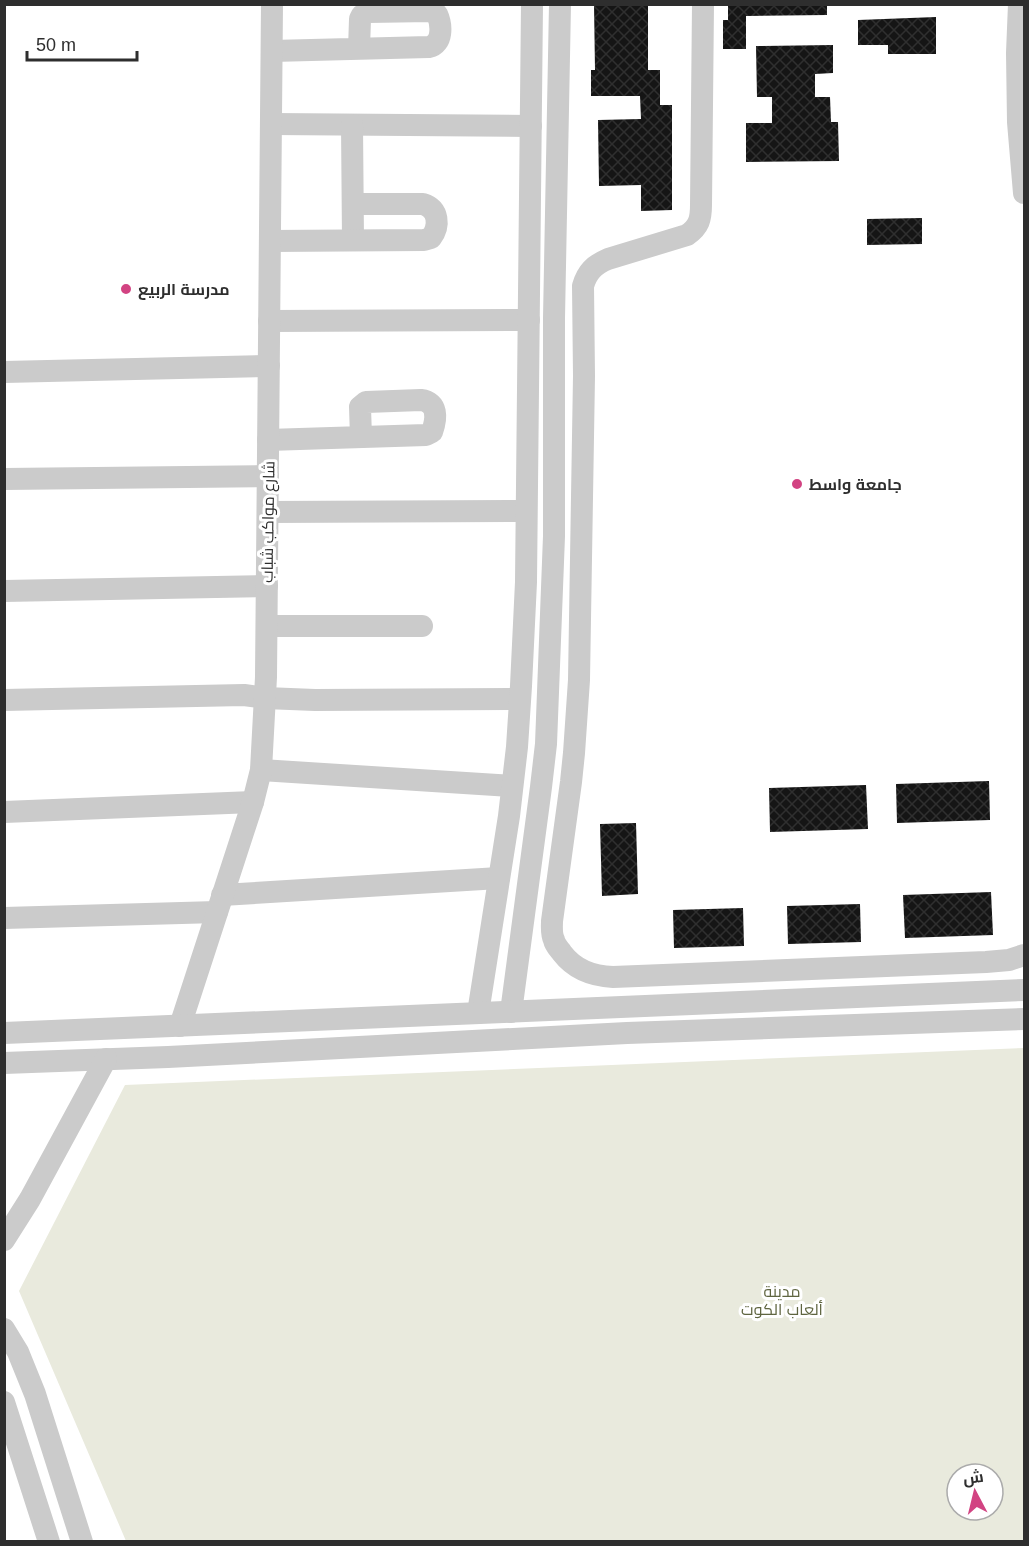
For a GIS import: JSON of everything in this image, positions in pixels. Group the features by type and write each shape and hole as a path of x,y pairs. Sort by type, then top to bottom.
{"street":[{"name":"شارع مواكب شباب","path":"180,1026 253,802 261,770 267,626 272,4"},
{"path":"478,1013 512,786 520,699 525,582 532,4"},
{"path":"511,1012 546,744 554,536 554,318 560,4"},
{"path":"703,4 700,222 687,235 599,262 587,273 583,286 584,376 579,680 574,753 552,921 553,938 556,945 574,965 599,976 613,977 986,962 1009,960 1024,955"},
{"path":"1019,4 1018,122 1024,193"},
{"path":"272,51 359,49 433,47 438,42 440,22 437,8 365,13 360,19 359,49"},
{"path":"271,124 531,126"},
{"path":"352,125 354,240"},
{"path":"270,241 428,239 434,236 437,227 434,210 423,204 353,204"},
{"path":"269,321 529,320"},
{"path":"4,372 269,366"},
{"path":"268,440 361,437"},
{"path":"4,479 268,476"},
{"path":"268,512 526,511"},
{"path":"4,591 267,586"},
{"path":"267,626 422,626"},
{"path":"4,700 244,695 315,700 520,699"},
{"path":"261,770 512,786"},
{"path":"4,812 253,802"},
{"path":"4,918 220,903 499,878"},
{"path":"4,1033 1024,990"},
{"path":"4,1064 627,1033 1024,1019"},
{"path":"4,1240 30,1199 106,1059"},
{"path":"4,1329 18,1352 35,1394 82,1542"},
{"path":"4,1402 49,1542"}],"green space":[{"name":"مدينة ألعاب الكوت","path":"1024,1048 1024,1541 126,1541 19,1291 125,1085"}],"building":[{"path":"594,4 648,4 648,70 660,70 660,105 672,105 672,210 641,211 641,185 599,186 598,120 641,119 640,96 591,96 591,70 595,70"},
{"path":"728,4 827,4 827,15 746,16 746,49 723,49 723,20 728,20"},
{"path":"936,17 936,54 888,54 888,45 858,45 858,20"},
{"path":"833,45 833,73 815,74 815,97 830,97 831,122 838,122 839,161 746,162 746,123 772,123 772,97 757,97 756,46"},
{"path":"922,218 922,244 867,245 867,219"},
{"path":"989,781 990,820 897,823 896,784"},
{"path":"866,785 868,829 770,832 769,788"},
{"path":"636,823 638,894 602,896 600,824"},
{"path":"991,892 993,935 905,938 903,895"},
{"path":"860,904 861,942 788,944 787,906"},
{"path":"743,908 744,946 674,948 673,910"}],"place":[{"name":"مدرسة الربيع","path":"126,289"},
{"name":"جامعة واسط","path":"797,484"}]}
